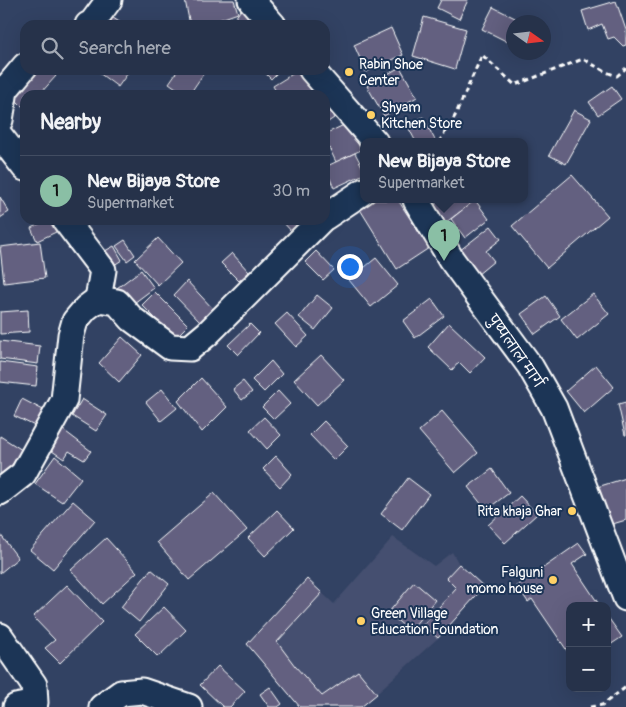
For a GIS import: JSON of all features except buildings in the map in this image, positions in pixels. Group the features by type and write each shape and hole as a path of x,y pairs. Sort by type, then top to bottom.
{"street":[{"path":"94,20 109,0"},
{"path":"251,0 269,20"},
{"path":"0,120 2,90 20,71"},
{"path":"316,75 330,90"},
{"path":"330,91 372,138"},
{"path":"0,136 20,162"},
{"path":"330,214 360,194"},
{"name":"पुष्पलाल मार्ग","path":"418,203 451,259 530,366 554,408 626,598"},
{"path":"0,492 23,474 64,400 73,328 86,308 98,299 103,270 69,225"},
{"path":"98,299 117,302 132,319 170,346 190,348 208,334 316,225"},
{"path":"0,636 34,685 30,706"},
{"path":"102,707 121,693 142,691 189,707"}],"path":[{"path":"441,138 455,116 482,55 515,85 583,59 617,76 626,68"},
{"path":"590,707 602,704 626,687"}],"shaded area":[{"name":"Green Village Education Foundation","path":"393,537 434,566 452,552 459,564 484,587 438,638 361,707 301,707 247,644 307,579 334,604"}],"place":[{"name":"Rabin Shoe Center","path":"349,72"},
{"name":"Shyam Kitchen Store","path":"371,115"},
{"name":"New Bijaya Store","path":"444,261"},
{"name":"Rita khaja Ghar","path":"572,511"},
{"name":"Falguni momo house","path":"553,580"},
{"name":"Green Village Education Foundation","path":"361,621"}]}
